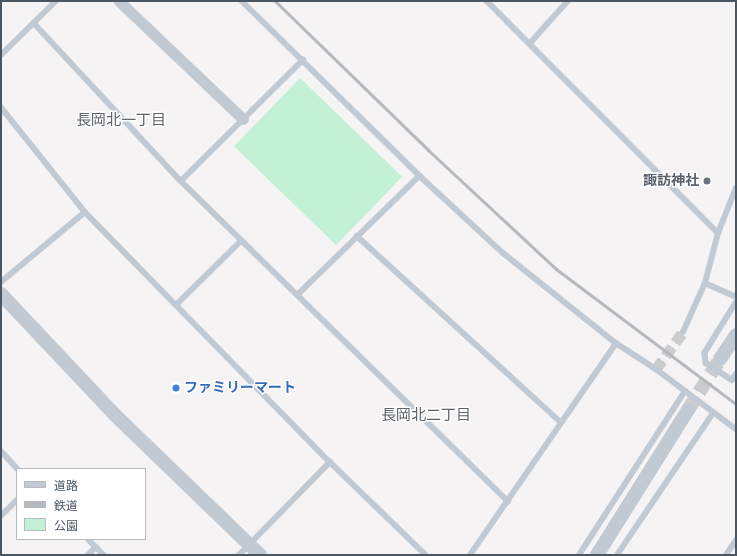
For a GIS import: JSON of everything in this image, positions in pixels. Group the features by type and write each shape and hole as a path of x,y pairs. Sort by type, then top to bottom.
{"street":[{"path":"119,1 242,120"},
{"path":"1,294 115,415 260,555"},
{"path":"720,359 736,335"},
{"path":"597,555 688,410"}],"lane":[{"path":"1,55 56,1"},
{"path":"242,1 420,176 502,252 616,343 736,429"},
{"path":"487,1 718,233"},
{"path":"530,43 568,1"},
{"path":"34,23 181,181 299,294 508,501"},
{"path":"181,181 302,60"},
{"path":"1,107 85,212 330,462 426,555"},
{"path":"299,294 420,176"},
{"path":"683,332 705,283 718,233 736,188"},
{"path":"1,282 85,212"},
{"path":"357,236 561,422"},
{"path":"176,305 241,240"},
{"path":"705,283 736,298"},
{"path":"736,303 705,353 706,363 734,382 736,374"},
{"path":"470,555 616,343"},
{"path":"579,555 685,392"},
{"path":"617,555 713,413"},
{"path":"1,451 17,468"},
{"path":"239,555 330,462"},
{"path":"1,516 16,501"},
{"path":"89,540 104,555"},
{"path":"726,555 736,540"},
{"path":"88,555 96,547"}],"green space":[{"path":"300,78 402,177 336,245 234,146"}],"tunnel":[{"path":"656,369 683,332"},
{"path":"688,410 720,359"}],"railway":[{"path":"275,1 428,150 556,269 736,404"}],"place":[{"name":"諏訪神社","path":"707,181"},
{"name":"ファミリーマート","path":"176,388"}],"district":[{"name":"長岡北一丁目","path":"121,121"},
{"name":"長岡北二丁目","path":"426,416"}]}
